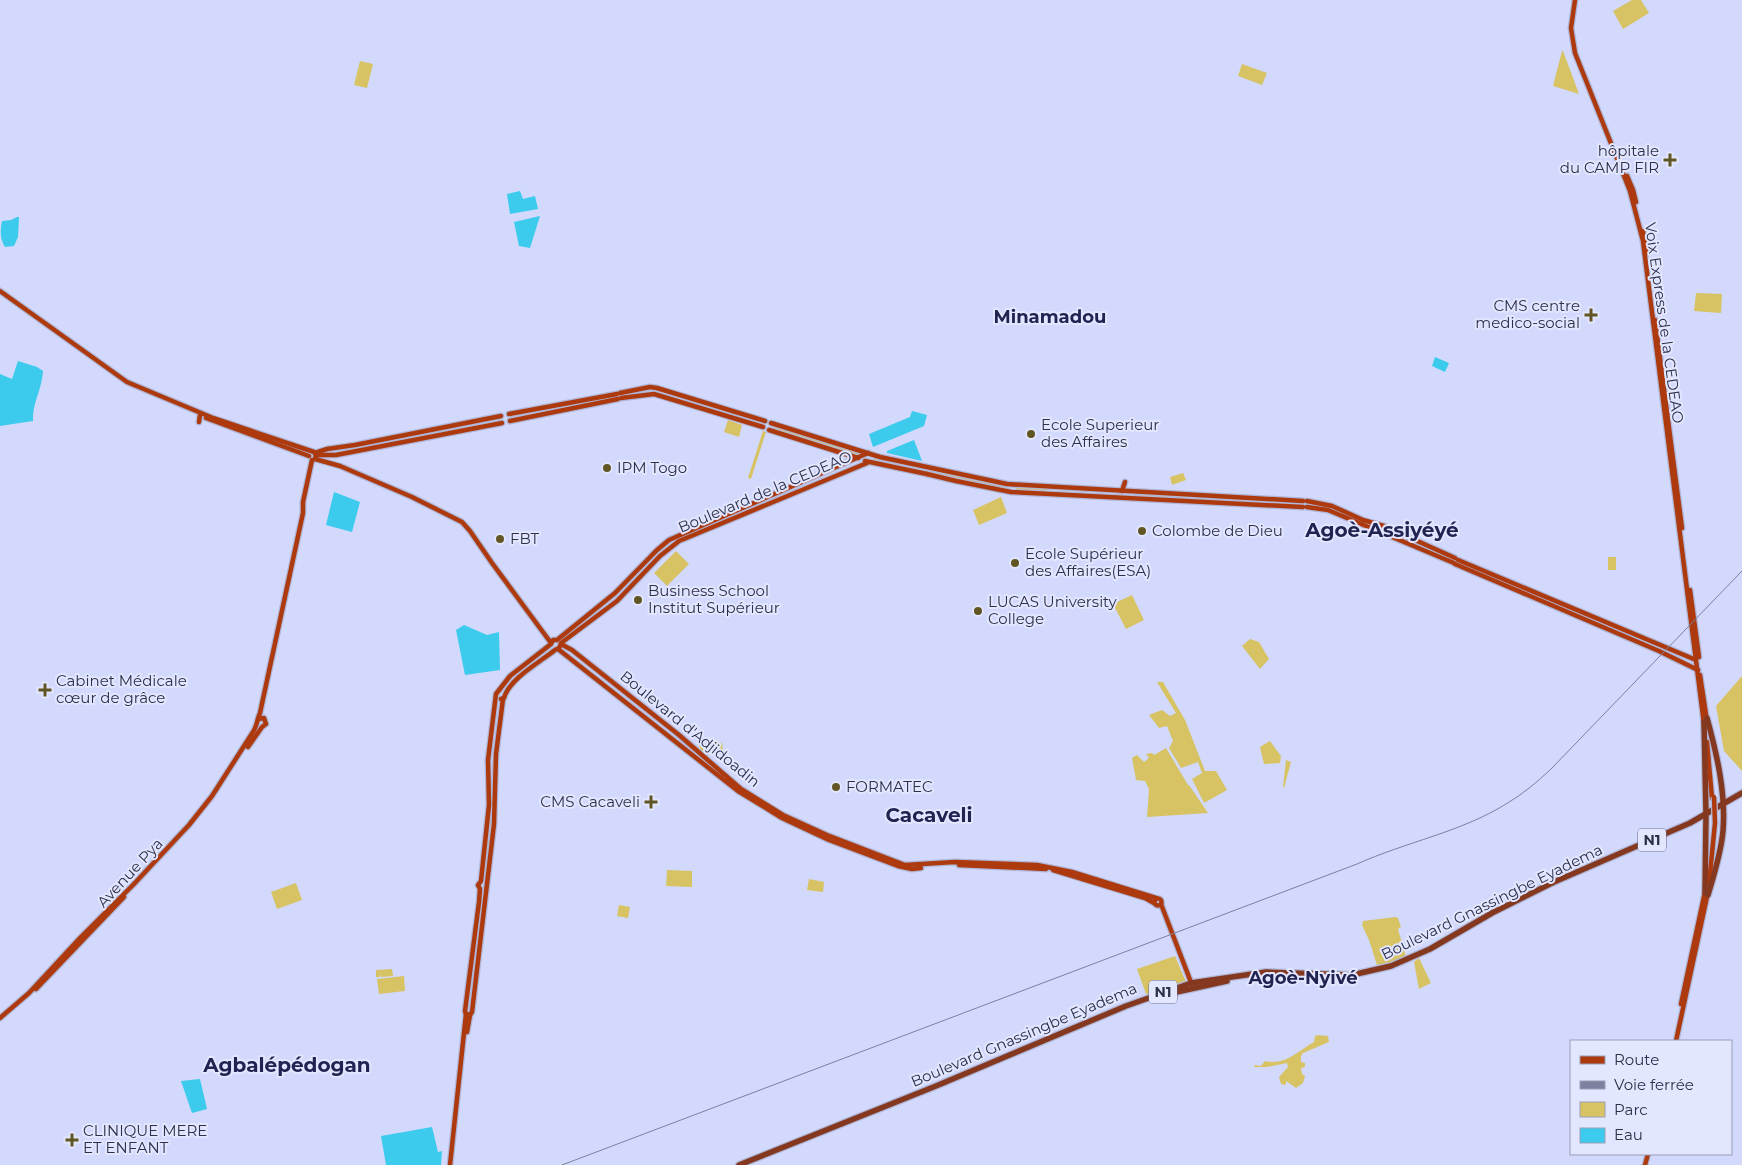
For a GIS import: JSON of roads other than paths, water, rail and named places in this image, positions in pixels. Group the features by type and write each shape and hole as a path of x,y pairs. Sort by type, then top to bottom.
{"highway":[{"path":"1705,720 1720,772 1725,805 1721,843 1706,894"},
{"path":"1705,720 1706,894"},
{"name":"Boulevard Gnassingbe Eyadema","path":"1725,805 1741,796"},
{"name":"Boulevard Gnassingbe Eyadema","path":"739,1165 936,1086 1140,1000 1191,986 1266,972 1352,975 1382,969 1430,949 1492,913 1554,882 1676,830 1741,796"},
{"name":"Boulevard Gnassingbe Eyadema","path":"746,1165 1140,1004 1191,986 1260,975 1352,977 1395,967 1432,951 1481,922 1548,887 1698,822 1706,816"},
{"path":"1698,822 1704,825 1706,829"}],"main road":[{"path":"1576,0 1574,23 1578,55 1631,190 1646,239 1713,797 1714,824 1706,894 1674,1040"},
{"name":"Voix Express de la CEDEAO","path":"1636,208 1643,241 1696,660 1699,669"},
{"path":"0,293 126,384 200,415 340,466 412,497 462,522 470,530 492,563 556,642 557,649"},
{"path":"0,293 127,382 213,418 313,456 330,458 418,498 467,523 528,610 556,642"},
{"path":"313,456 327,449 355,445 504,414 619,396 654,394 769,430 771,423 655,387 619,396 510,421 507,424 502,423 330,458"},
{"path":"684,403 689,398"},
{"path":"689,398 690,404"},
{"path":"509,414 510,421"},
{"path":"199,422 200,415"},
{"path":"501,416 502,423"},
{"path":"763,427 765,421"},
{"name":"Boulevard de la CEDEAO","path":"771,423 867,458 1011,485 1305,501 1326,504 1384,527"},
{"name":"Boulevard de la CEDEAO","path":"769,430 858,458"},
{"path":"841,452 844,458 843,465"},
{"name":"Avenue Pya","path":"0,1020 30,994 199,812 244,749 260,720 271,653 301,512 301,501 313,456"},
{"path":"452,1165 480,889 478,885 481,881 488,819 488,760 496,692 510,676 556,642 604,602 669,540 858,458 867,458"},
{"name":"Boulevard de la CEDEAO","path":"556,642 603,612 623,596 672,545 867,458 925,470 956,481 1011,491 1305,507 1328,510 1382,533"},
{"path":"1122,491 1125,482"},
{"path":"1011,485 1007,488 1011,491"},
{"path":"1133,492 1134,498"},
{"path":"1305,501 1301,503 1305,507"},
{"path":"756,502 759,504 759,507"},
{"path":"738,510 742,515"},
{"path":"1696,660 1511,582 1456,561 1382,533 1379,528 1384,527 1456,561 1509,587 1699,669"},
{"path":"1509,587 1513,586 1511,582"},
{"path":"604,602 608,608"},
{"path":"598,606 603,612"},
{"path":"1579,617 1583,616 1581,612"},
{"path":"1625,637 1628,631"},
{"path":"556,642 551,647 557,649"},
{"name":"Boulevard d'Adjidoadin","path":"556,642 580,656 679,735 741,789 783,815 898,866 912,869 947,865 1037,868 1078,877 1157,903 1191,986"},
{"path":"1660,651 1664,646"},
{"path":"468,1012 487,883 494,820 496,757 503,699 511,684 557,649"},
{"name":"Boulevard d'Adjidoadin","path":"557,649 577,662 738,792 782,818 825,838 878,857"},
{"path":"1668,655 1673,650"},
{"path":"499,690 505,693"},
{"path":"496,696 499,699 503,699"},
{"path":"489,801 495,802"},
{"path":"488,819 494,820"},
{"path":"481,881 487,883"},
{"path":"480,889 486,889"}],"water":[{"path":"520,191 523,199 535,196 538,209 510,214 507,194"},
{"path":"540,216 530,248 519,246 514,222"},
{"path":"19,217 18,237 14,246 5,247 1,235 2,221"},
{"path":"1435,357 1449,363 1445,372 1432,366"},
{"path":"18,361 43,371 34,408 33,421 0,426 0,374 12,379"},
{"path":"912,411 927,415 924,426 873,447 869,434 910,417"},
{"path":"914,440 922,461 887,453 887,451"},
{"path":"334,492 360,502 352,532 326,525"},
{"path":"464,625 487,635 499,632 500,670 465,675 456,630"},
{"path":"200,1079 207,1109 192,1113 181,1081"},
{"path":"432,1127 438,1152 442,1151 441,1165 386,1165 381,1136"}],"railway":[{"path":"562,1165 1489,814 1518,796 1551,769 1742,571"}],"place":[{"name":"hôpitale du CAMP FIR","path":"1670,160"},
{"name":"CMS centre medico-social","path":"1591,315"},
{"name":"Ecole Superieur des Affaires","path":"1031,434"},
{"name":"IPM Togo","path":"607,468"},
{"name":"Colombe de Dieu","path":"1142,531"},
{"name":"FBT","path":"500,539"},
{"name":"Ecole Supérieur des Affaires(ESA)","path":"1015,563"},
{"name":"Business School Institut Supérieur","path":"638,600"},
{"name":"LUCAS University College","path":"978,611"},
{"name":"Cabinet Médicale cœur de grâce","path":"45,690"},
{"name":"FORMATEC","path":"836,787"},
{"name":"CMS Cacaveli","path":"651,802"},
{"name":"CLINIQUE MERE ET ENFANT","path":"72,1140"}],"district":[{"name":"Minamadou","path":"1050,317"},
{"name":"Agoè-Assiyéyé","path":"1382,530"},
{"name":"Cacaveli","path":"929,815"},
{"name":"Agoè-Nyivé","path":"1303,978"},
{"name":"Agbalépédogan","path":"287,1065"}]}
